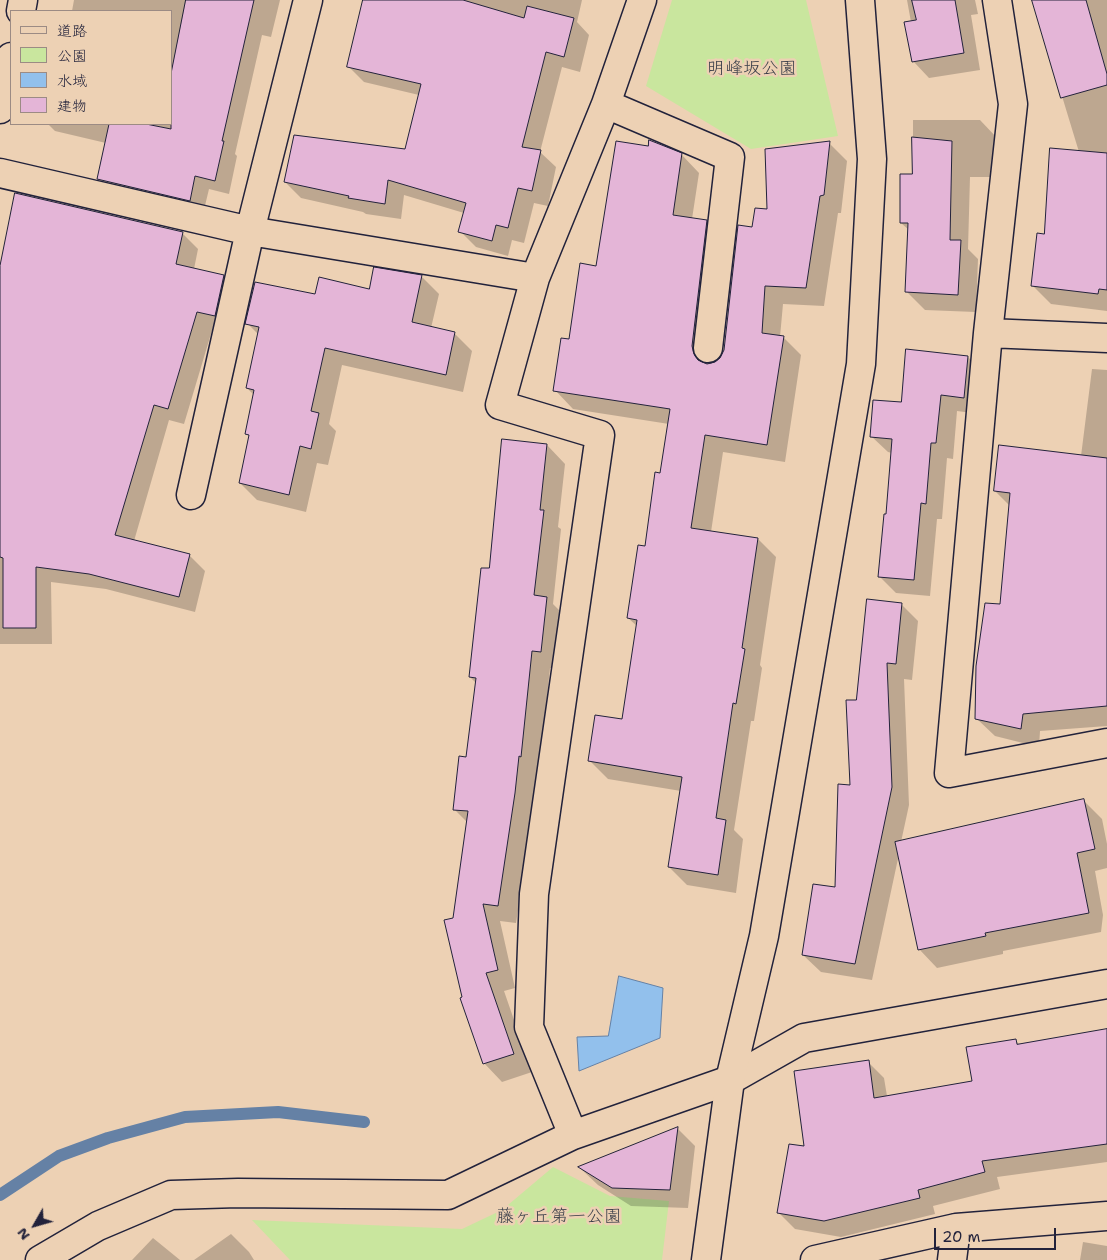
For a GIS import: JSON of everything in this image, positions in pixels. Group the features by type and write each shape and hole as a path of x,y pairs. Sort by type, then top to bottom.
{"street":[{"path":"191,495 250,231 308,0"},
{"path":"573,1135 529,1027 534,894 600,435 500,405 535,278 606,104 642,0"},
{"path":"706,1260 730,1080 764,936 861,364 872,158 860,0"},
{"path":"997,0 1013,104 988,333 949,773 1107,743"},
{"path":"0,109 10,62"},
{"path":"606,104 730,157 708,348"},
{"path":"0,173 250,231 535,278"},
{"path":"988,333 1107,338"},
{"path":"40,1260 98,1226 172,1195 238,1193 448,1195 573,1135 730,1080 804,1038 1107,984"},
{"path":"815,1260 956,1228 1107,1216"},
{"path":"952,1260 956,1228"}],"green space":[{"name":"明峰坂公園","path":"672,0 806,0 838,136 751,149 646,86"},
{"name":"藤ヶ丘第一公園","path":"553,1167 610,1196 669,1201 662,1260 290,1260 252,1220 462,1229 502,1210"}],"water":[{"path":"619,976 663,988 660,1038 579,1071 577,1037 608,1036"}],"building":[{"path":"186,0 254,0 222,141 224,141 215,181 195,176 190,201 97,179 109,125 151,125 171,129 172,69"},
{"path":"363,0 463,0 524,18 527,6 574,18 564,57 546,52 522,147 541,150 532,191 518,188 508,228 496,225 492,241 458,232 466,203 388,180 385,204 348,198 349,196 284,182 294,135 405,149 421,84 347,67"},
{"path":"912,0 955,0 964,53 912,62 904,22 916,20"},
{"path":"1032,0 1086,0 1107,74 1107,85 1061,98"},
{"path":"912,137 952,141 950,240 961,240 958,295 905,292 908,223 900,223 900,174 912,174"},
{"path":"649,140 682,153 673,215 707,220 692,346 698,360 707,364 715,362 720,358 724,350 738,225 752,227 755,208 767,209 765,149 830,141 824,195 820,196 806,288 765,286 762,333 784,336 767,445 705,435 691,528 758,538 742,648 745,649 736,704 733,703 716,818 726,820 718,875 668,867 682,777 588,761 595,715 622,719 637,620 627,618 638,545 645,546 655,472 660,473 670,409 553,391 561,338 569,339 580,263 596,266 616,141 648,146"},
{"path":"1050,148 1107,153 1107,290 1099,289 1098,294 1031,286 1037,233 1044,234"},
{"path":"15,193 183,232 176,264 224,275 215,316 197,312 168,409 154,405 115,535 190,554 179,597 89,574 36,567 36,628 3,628 3,558 0,557 0,266"},
{"path":"374,267 422,275 412,322 455,332 446,375 325,348 311,411 319,413 311,449 300,446 289,495 239,483 249,435 245,434 254,390 246,388 259,327 245,324 255,282 315,294 319,277 369,289"},
{"path":"906,349 968,356 964,398 941,395 936,443 931,443 926,504 921,503 914,580 878,577 884,514 886,514 892,439 870,437 873,400 901,402"},
{"path":"502,439 547,444 540,510 544,510 534,595 547,597 541,652 532,651 521,757 519,756 498,906 483,904 498,970 486,973 514,1054 483,1064 460,998 462,997 444,920 453,918 468,811 453,810 459,756 466,757 476,678 469,677 481,568 489,568"},
{"path":"999,445 1107,458 1107,706 1023,714 1021,729 975,719 976,666 985,603 1000,604 1010,493 994,491"},
{"path":"867,599 902,603 896,664 887,663 892,787 855,964 802,955 813,884 835,887 838,784 850,785 846,700 856,700"},
{"path":"1084,799 1095,849 1077,853 1089,913 985,933 986,936 918,950 895,842"},
{"path":"1107,1029 1107,1144 982,1161 985,1172 918,1190 920,1198 824,1221 777,1213 789,1144 804,1146 794,1071 869,1060 874,1098 972,1081 966,1047 1016,1039 1017,1044"},
{"path":"678,1127 670,1190 612,1188 578,1167"}],"waterway":[{"path":"0,1195 59,1156 108,1138 185,1117 278,1112 364,1122"}]}
